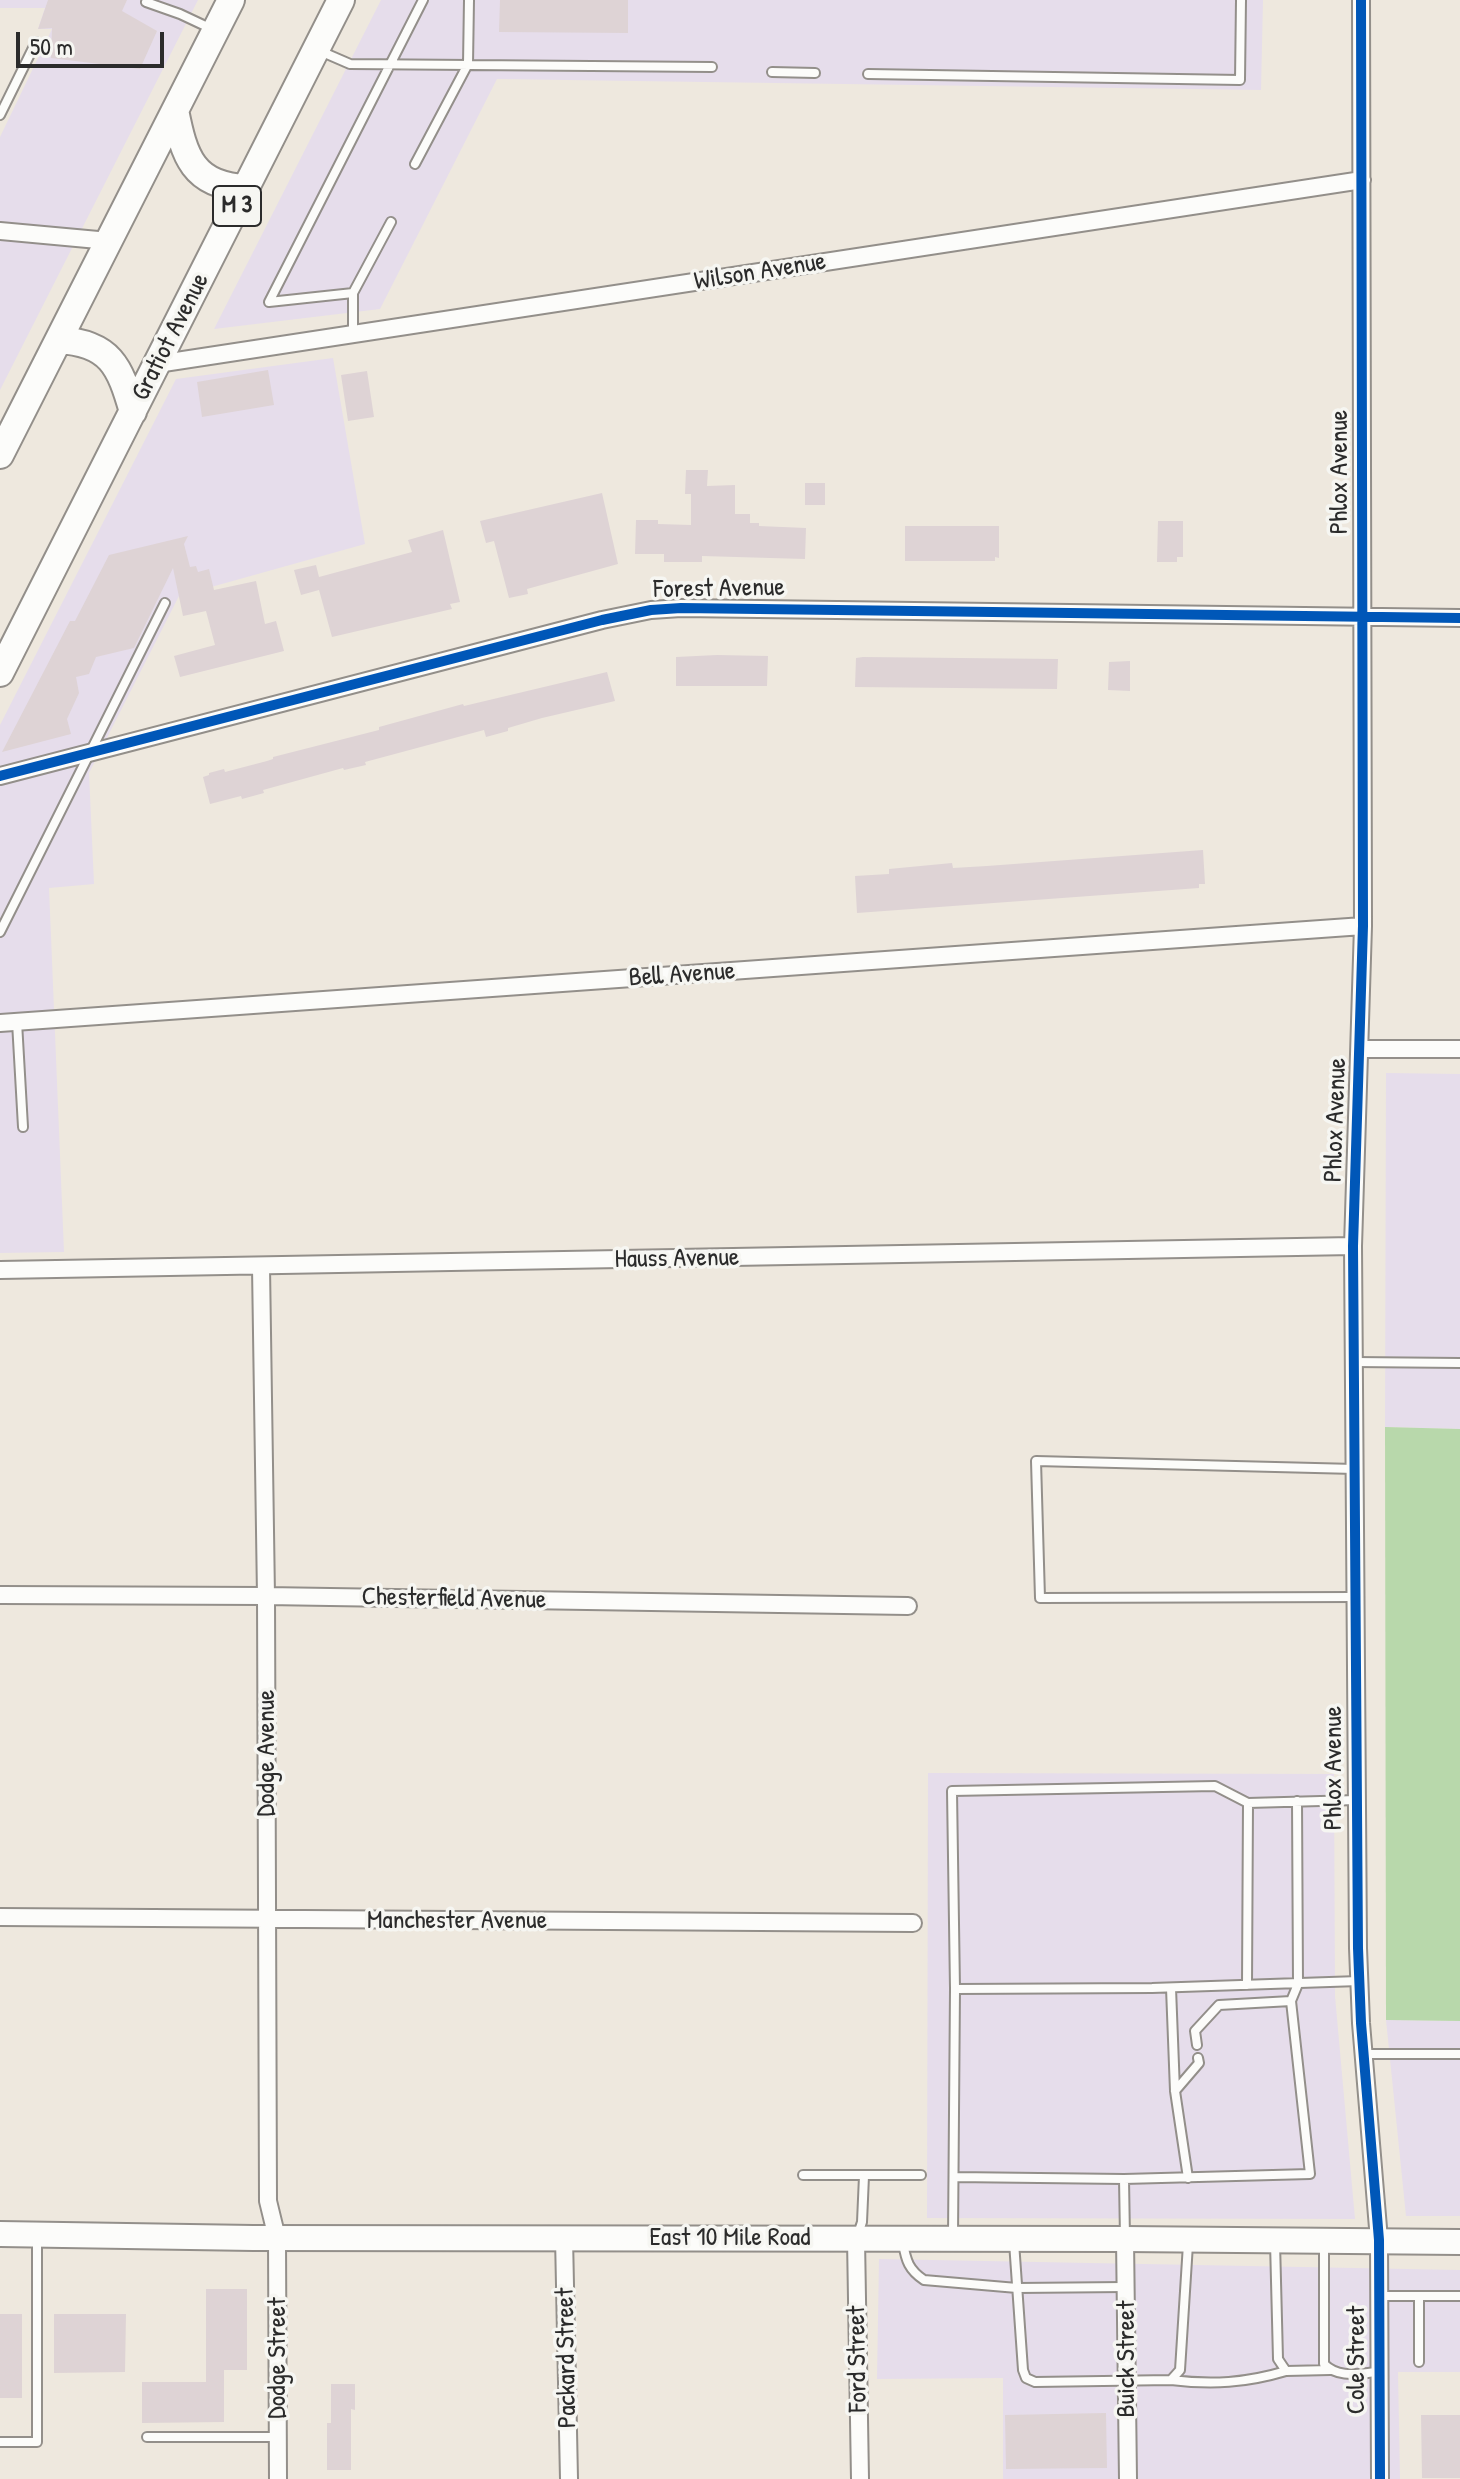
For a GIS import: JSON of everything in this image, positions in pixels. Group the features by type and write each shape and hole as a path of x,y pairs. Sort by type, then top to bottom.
{"main road":[{"path":"0,455 231,0"},
{"name":"Gratiot Avenue","path":"0,673 341,0"},
{"path":"175,110 182,143 195,168 216,183 246,188"},
{"path":"59,340 91,344 102,351 119,373 133,412"},
{"name":"East 10 Mile Road","path":"0,2234 277,2238 1460,2242"}],"street":[{"name":"Phlox Avenue","path":"1361,0 1363,926 1353,1246 1355,1597 1359,1981 1379,2240"},
{"name":"Wilson Avenue","path":"157,364 1362,180"},
{"path":"0,231 109,241"},
{"name":"Forest Avenue","path":"0,776 602,620 651,610 1460,618"},
{"name":"Bell Avenue","path":"8,1023 1363,926"},
{"path":"1360,1049 1460,1049"},
{"name":"Hauss Avenue","path":"0,1270 1353,1246"},
{"name":"Dodge Avenue","path":"261,1267 266,1596 268,2201 277,2238"},
{"name":"Chesterfield Avenue","path":"0,1595 908,1606"},
{"name":"Manchester Avenue","path":"0,1917 913,1923"},
{"name":"Packard Street","path":"564,2237 569,2479"},
{"name":"Dodge Street","path":"277,2238 278,2479"},
{"name":"Ford Street","path":"856,2239 860,2479"},
{"name":"Buick Street","path":"1125,2239 1128,2479"},
{"name":"Cole Street","path":"1379,2240 1380,2479"}],"lane":[{"path":"147,0 215,31"},
{"path":"353,293 269,302 423,0"},
{"path":"415,164 468,64 469,0"},
{"path":"868,74 1240,80 1241,0"},
{"path":"0,115 36,42"},
{"path":"316,49 350,64 712,67"},
{"path":"772,72 815,73"},
{"path":"353,334 353,293 391,222"},
{"path":"0,932 165,603"},
{"path":"8,1023 23,1127"},
{"path":"1354,1362 1460,1363"},
{"path":"1355,1469 1036,1461 1040,1598 1355,1597"},
{"path":"953,2239 955,1989 952,1791 1215,1786 1248,1803 1357,1800"},
{"path":"954,2177 1124,2179 1310,2174 1291,2001 1298,1984 1297,1801"},
{"path":"1247,1985 1248,1803"},
{"path":"955,1989 1171,1988 1359,1981"},
{"path":"1171,1988 1175,2091 1188,2178"},
{"path":"1197,2045 1195,2031 1219,2005 1291,2001"},
{"path":"1364,2054 1460,2054"},
{"path":"1175,2091 1199,2063 1198,2058"},
{"path":"803,2175 921,2175"},
{"path":"856,2239 862,2222 864,2176"},
{"path":"1124,2179 1125,2239"},
{"path":"0,2442 37,2442 37,2235"},
{"path":"903,2239 911,2272 924,2280 1017,2288 1126,2287"},
{"path":"1014,2239 1023,2370 1026,2378 1035,2382 1246,2382 1286,2371 1379,2372"},
{"path":"1171,2380 1180,2370 1188,2239"},
{"path":"1275,2240 1278,2359 1286,2371"},
{"path":"1324,2240 1324,2364 1330,2370"},
{"path":"1379,2296 1460,2296"},
{"path":"1419,2296 1419,2362"},
{"path":"147,2437 278,2437"}],"shaded area":[{"path":"0,0 198,0 0,390 0,137 52,29 38,29 45,8 0,8"},
{"path":"381,0 1263,0 1261,90 497,79 380,309 214,329"},
{"path":"333,358 365,544 179,596 89,773 94,884 49,888 64,1252 0,1253 0,725 176,379"},
{"path":"1386,1073 1460,1074 1460,1429 1385,1427"},
{"path":"928,1773 1334,1774 1335,1996 1355,2219 927,2218"},
{"path":"1386,2020 1460,2021 1460,2216 1406,2216"},
{"path":"879,2259 1460,2270 1460,2372 1398,2372 1400,2479 1003,2479 1003,2378 877,2379"}],"green space":[{"path":"1385,1427 1460,1429 1460,2021 1386,2020"}],"building":[{"path":"48,0 127,0 122,11 157,31 140,69 51,58 52,28 38,29"},
{"path":"500,0 628,0 628,33 499,32"},
{"path":"268,370 274,405 202,417 197,382"},
{"path":"367,371 374,417 348,421 341,375"},
{"path":"686,470 708,470 707,486 735,485 735,514 750,514 750,523 806,528 805,559 702,556 702,562 664,562 664,554 635,554 636,520 691,525 691,494 685,494"},
{"path":"805,483 825,483 825,505 805,505"},
{"path":"602,493 618,564 527,589 528,594 509,598 494,541 486,543 480,521"},
{"path":"1158,521 1183,521 1183,557 1177,557 1177,562 1157,562"},
{"path":"905,526 999,526 999,558 995,557 995,561 905,561"},
{"path":"443,530 460,602 450,604 452,609 332,637 319,590 301,595 294,570 316,565 319,577 412,552 408,540"},
{"path":"188,536 184,544 190,567 196,566 198,572 209,569 214,590 256,581 265,624 276,621 284,651 180,677 174,656 215,645 206,611 183,616 173,568 134,648 96,657 89,674 76,677 79,693 67,719 71,734 2,752 70,621 75,621 109,555"},
{"path":"768,656 767,686 676,686 676,657"},
{"path":"856,658 1058,659 1057,689 855,687"},
{"path":"1130,661 1130,691 1108,690 1109,662"},
{"path":"607,672 615,701 542,718 486,737 484,730 365,762 366,765 343,768 263,790 264,793 242,799 241,796 210,804 203,777 209,773 267,761 463,704"},
{"path":"1203,850 1205,884 1199,884 1199,888 857,913 855,876 889,874 889,869 952,863 953,868 987,866"},
{"path":"206,2289 247,2289 247,2370 224,2370 224,2422 142,2423 142,2382 206,2382"},
{"path":"0,2314 22,2314 22,2398 0,2398"},
{"path":"54,2314 126,2314 125,2372 54,2373"},
{"path":"331,2384 355,2384 355,2410 351,2409 351,2470 327,2470"},
{"path":"1106,2413 1107,2468 1006,2469 1005,2415"},
{"path":"1421,2415 1460,2415 1460,2478 1422,2478"}],"cycle path":[{"path":"1361,0 1363,926 1353,1246 1358,1948 1379,2240 1380,2479"},
{"path":"0,776 602,620 651,610 1460,618"}]}
